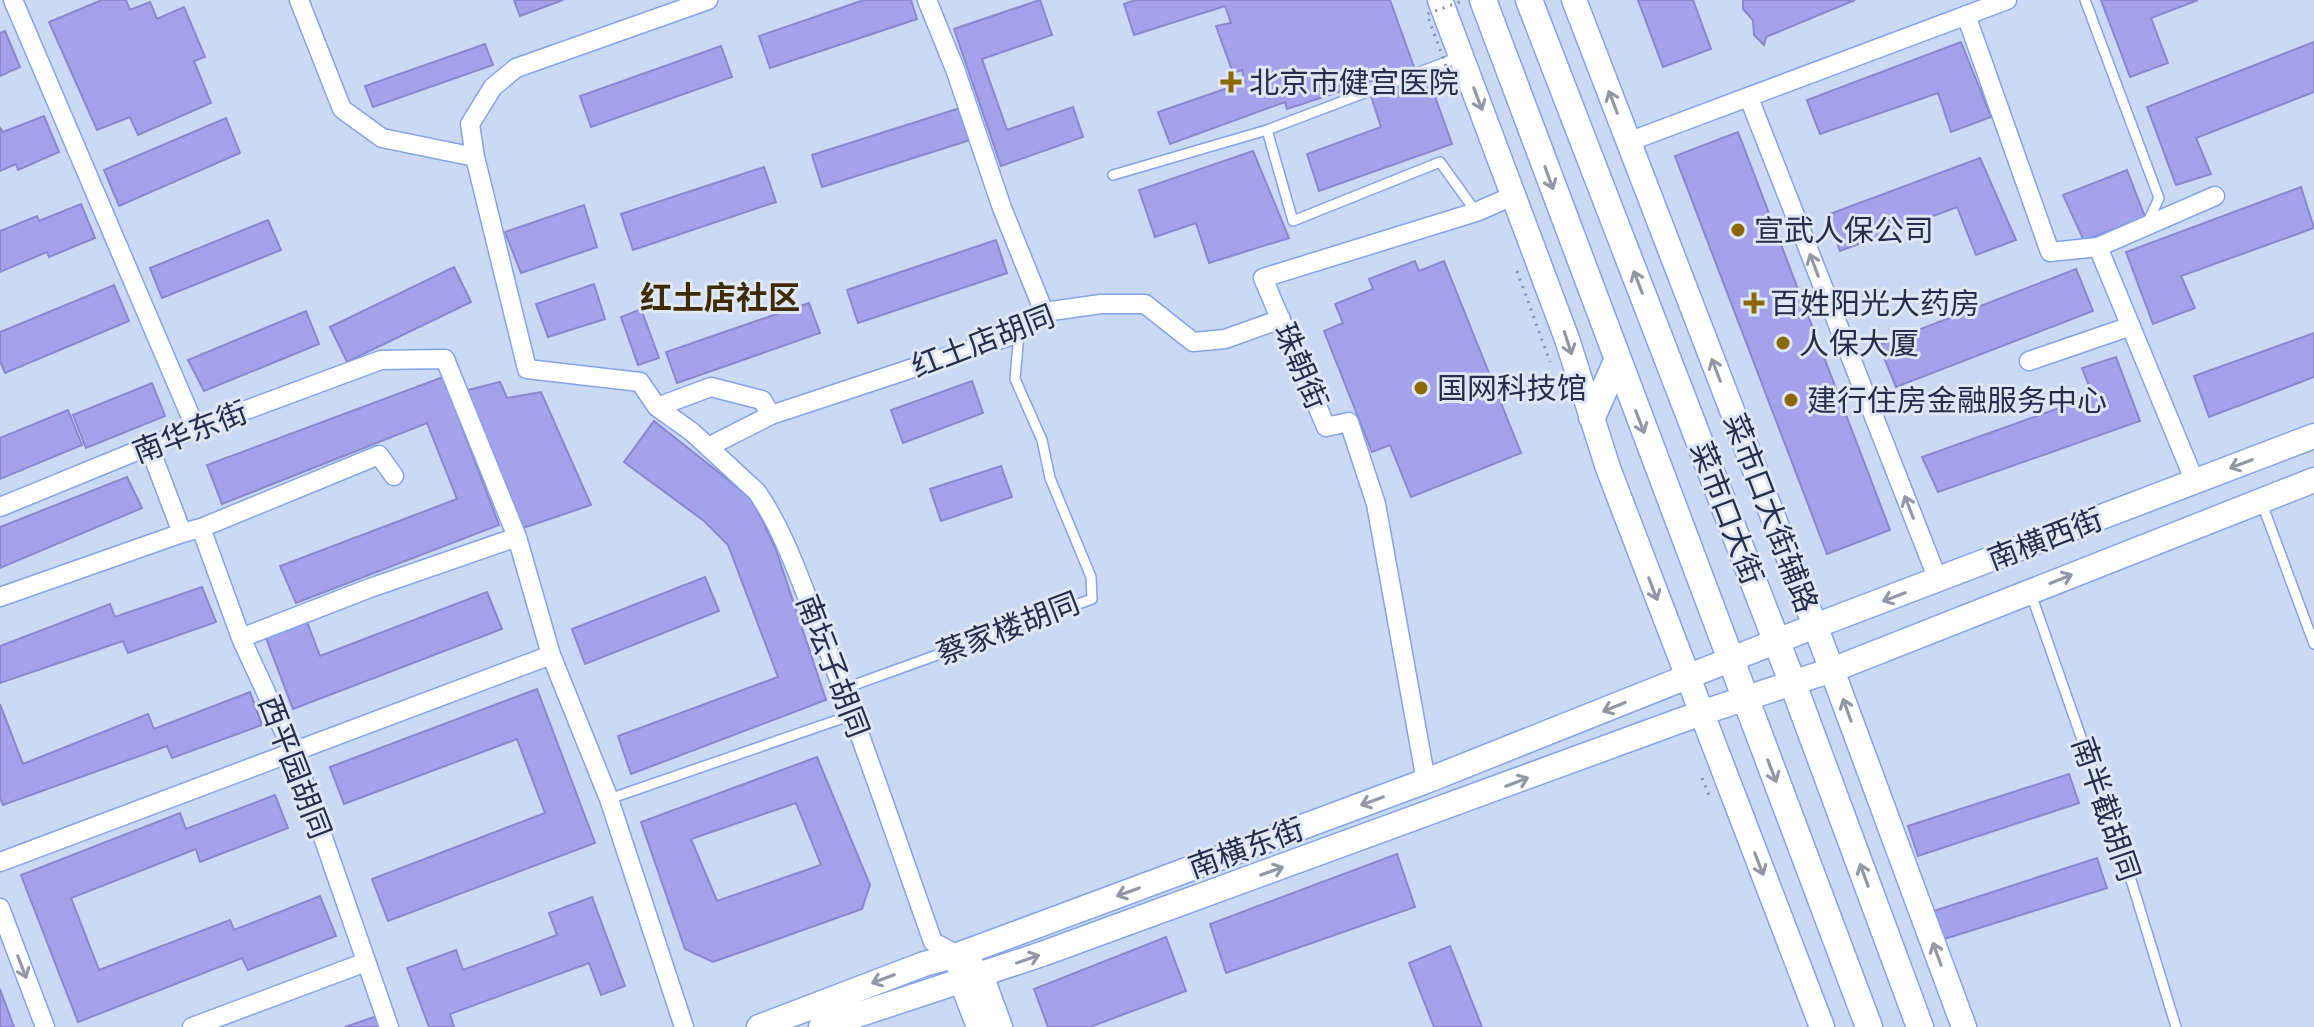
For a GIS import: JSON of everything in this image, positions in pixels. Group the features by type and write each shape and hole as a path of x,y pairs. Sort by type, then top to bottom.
{"main road":[{"path":"1440,0 1515,195 1567,339 1608,468 1686,678 1822,1027"},
{"name":"菜市口大街","path":"1483,0 1869,1027"},
{"name":"菜市口大街","path":"1529,0 1793,684 1920,1027"},
{"name":"菜市口大街辅路","path":"1574,0 1832,670 1964,1027"},
{"path":"1592,417 1617,361"},
{"name":"南横西街","path":"1730,661 2314,436"},
{"name":"南横西街","path":"1744,699 1832,670 2314,480"},
{"name":"南横东街","path":"759,1027 1426,781 1730,661"},
{"name":"南横东街","path":"821,1027 971,978 1744,699"},
{"path":"958,955 1000,1027"},
{"path":"971,978 979,1027"}],"street":[{"path":"13,0 196,429"},
{"path":"299,0 342,109 382,138 475,157"},
{"path":"708,0 516,68 493,87 470,124 475,157 527,369 640,382 657,407 711,387 762,400 771,415"},
{"path":"927,0 955,69 1002,208 1044,312"},
{"path":"1628,142 2007,0"},
{"path":"1966,15 2050,252 2098,247 2215,196"},
{"path":"1749,98 1938,580"},
{"name":"珠朝街","path":"1426,781 1376,504 1349,422 1326,427 1263,278 1476,212 1515,195"},
{"path":"2098,247 2195,482"},
{"name":"红土店胡同","path":"708,447 771,415 1019,333 1044,312 1101,304 1145,304 1193,342 1225,339 1281,319"},
{"path":"2029,361 2131,326"},
{"name":"南华东街","path":"0,507 149,446 381,360 445,359 517,537"},
{"name":"南坛子胡同","path":"657,407 708,447 765,503 792,559 843,689 933,942 958,955"},
{"path":"149,446 182,533"},
{"path":"0,597 201,528 379,455 394,476"},
{"name":"西平园胡同","path":"201,528 241,638 293,751 389,1027"},
{"path":"241,638 370,588 517,537 551,655 609,799 684,1027"},
{"path":"0,862 551,655"},
{"path":"0,908 45,1027"},
{"path":"192,1027 366,962"}],"lane":[{"path":"2085,0 2159,198 2146,227"},
{"path":"1113,175 1267,130 1462,55"},
{"path":"1267,130 1293,221 1440,162 1476,212"},
{"name":"蔡家楼胡同","path":"843,689 1092,599 1091,577 1050,478 1042,440 1015,379 1019,333"},
{"path":"2261,501 2314,644"},
{"name":"南半截胡同","path":"2030,592 2132,883 2176,1027"},
{"path":"609,799 852,715"}],"path":[{"path":"1457,96 1427,14 1465,0"}],"building":[{"path":"102,0 126,0 130,10 150,2 157,19 184,7 205,57 194,61 211,103 138,135 130,117 97,130 49,22"},
{"path":"514,0 563,0 520,16"},
{"path":"864,0 911,0 917,19 770,68 759,36"},
{"path":"1040,0 1052,35 982,59 1007,130 1073,107 1083,137 1001,166 954,29"},
{"path":"1136,0 1390,0 1414,67 1287,109 1285,102 1170,144 1158,112 1245,82 1242,70 1233,73 1216,26 1231,23 1225,6 1134,35 1124,4"},
{"path":"1638,0 1693,0 1711,49 1663,67"},
{"path":"1743,0 1855,0 1766,37 1764,45 1754,35 1753,20 1743,9"},
{"path":"2101,0 2198,0 2151,18 2168,63 2130,77"},
{"path":"5,31 20,67 0,76 0,33"},
{"path":"1961,42 1991,117 1951,132 1938,93 1820,134 1807,100"},
{"path":"2314,42 2314,92 2196,138 2211,174 2176,185 2147,107"},
{"path":"485,44 493,65 373,107 365,86"},
{"path":"721,46 732,77 591,127 580,96"},
{"path":"1428,77 1452,144 1319,191 1307,154 1381,127 1371,96"},
{"path":"960,108 970,140 822,187 812,155"},
{"path":"44,116 59,152 18,170 16,164 0,171 0,128 3,132"},
{"path":"226,118 240,153 119,206 104,170"},
{"name":"人保大厦","path":"1738,132 1890,530 1827,554 1675,156"},
{"path":"1253,151 1289,238 1209,263 1196,223 1155,237 1139,190"},
{"path":"1980,158 2016,240 1976,255 1957,207 1840,251 1827,215"},
{"path":"764,167 776,202 633,250 621,214"},
{"path":"2127,170 2145,217 2084,241 2063,195"},
{"path":"2301,187 2314,228 2181,276 2195,308 2153,324 2126,252"},
{"path":"81,204 95,238 49,257 47,252 0,272 0,231 37,216 39,221"},
{"path":"584,205 597,247 521,273 505,232"},
{"path":"268,220 281,250 162,298 150,268"},
{"path":"996,240 1007,273 858,323 847,290"},
{"name":"国网科技馆","path":"1415,261 1419,271 1444,261 1521,453 1411,497 1390,445 1372,452 1324,331 1343,323 1335,304 1373,289 1369,279"},
{"path":"454,267 471,302 347,362 330,327"},
{"path":"2076,269 2093,311 1896,387 1879,345"},
{"path":"594,284 605,319 548,337 536,304"},
{"path":"114,285 129,321 5,373 0,361 0,332"},
{"path":"809,303 820,333 677,383 666,352"},
{"path":"641,309 659,358 638,365 621,317"},
{"path":"306,311 319,344 204,391 188,360"},
{"path":"2314,333 2314,377 2209,417 2194,376"},
{"path":"2116,357 2140,421 1938,492 1922,457 2093,396 2082,368"},
{"path":"443,377 499,525 296,603 280,566 457,499 427,423 222,504 207,465"},
{"path":"972,381 983,413 903,443 891,410"},
{"path":"500,382 507,398 541,392 591,505 520,529 464,391"},
{"path":"152,383 165,416 86,448 73,415"},
{"path":"68,410 82,445 0,479 0,438"},
{"path":"654,421 752,499 775,547 826,700 631,774 618,736 778,677 728,545 704,521 624,462"},
{"path":"1001,466 1012,497 941,521 930,489"},
{"path":"127,477 142,508 0,568 0,527"},
{"path":"705,577 719,611 585,664 572,629"},
{"path":"202,587 216,622 128,653 123,641 0,683 0,646 110,604 115,617"},
{"path":"487,592 502,629 293,709 266,638 307,622 320,656"},
{"path":"537,689 595,843 388,921 372,879 545,813 517,739 344,804 330,767"},
{"path":"250,692 262,725 172,758 167,746 3,805 0,798 0,704 23,764 148,714 154,729"},
{"path":"817,757 870,885 862,909 713,962 685,949 641,822","holes":["796,803 821,865 717,901 691,839"]},
{"path":"2069,774 2079,803 1918,856 1908,826"},
{"path":"275,795 288,828 200,862 196,849 71,898 99,970 230,920 234,930 320,896 336,936 248,970 242,958 78,1022 21,875 180,813 186,829"},
{"path":"1397,854 1415,907 1226,973 1210,924"},
{"path":"2097,858 2107,888 1941,940 1931,912"},
{"path":"592,897 625,986 601,995 589,963 450,1014 454,1027 429,1027 407,968 456,950 463,970 557,935 549,913"},
{"path":"1166,937 1186,991 1090,1027 1048,1027 1034,989"},
{"path":"1450,946 1482,1027 1434,1027 1409,963"},
{"path":"0,989 14,1027 0,1027"},
{"path":"380,1015 385,1027 345,1027"}],"place":[{"name":"北京市健宫医院","path":"1231,82"},
{"name":"宣武人保公司","path":"1738,230"},
{"name":"百姓阳光大药房","path":"1754,303"},
{"name":"人保大厦","path":"1783,343"},
{"name":"国网科技馆","path":"1421,388"},
{"name":"建行住房金融服务中心","path":"1791,400"}],"district":[{"name":"红土店社区","path":"720,298"}]}
